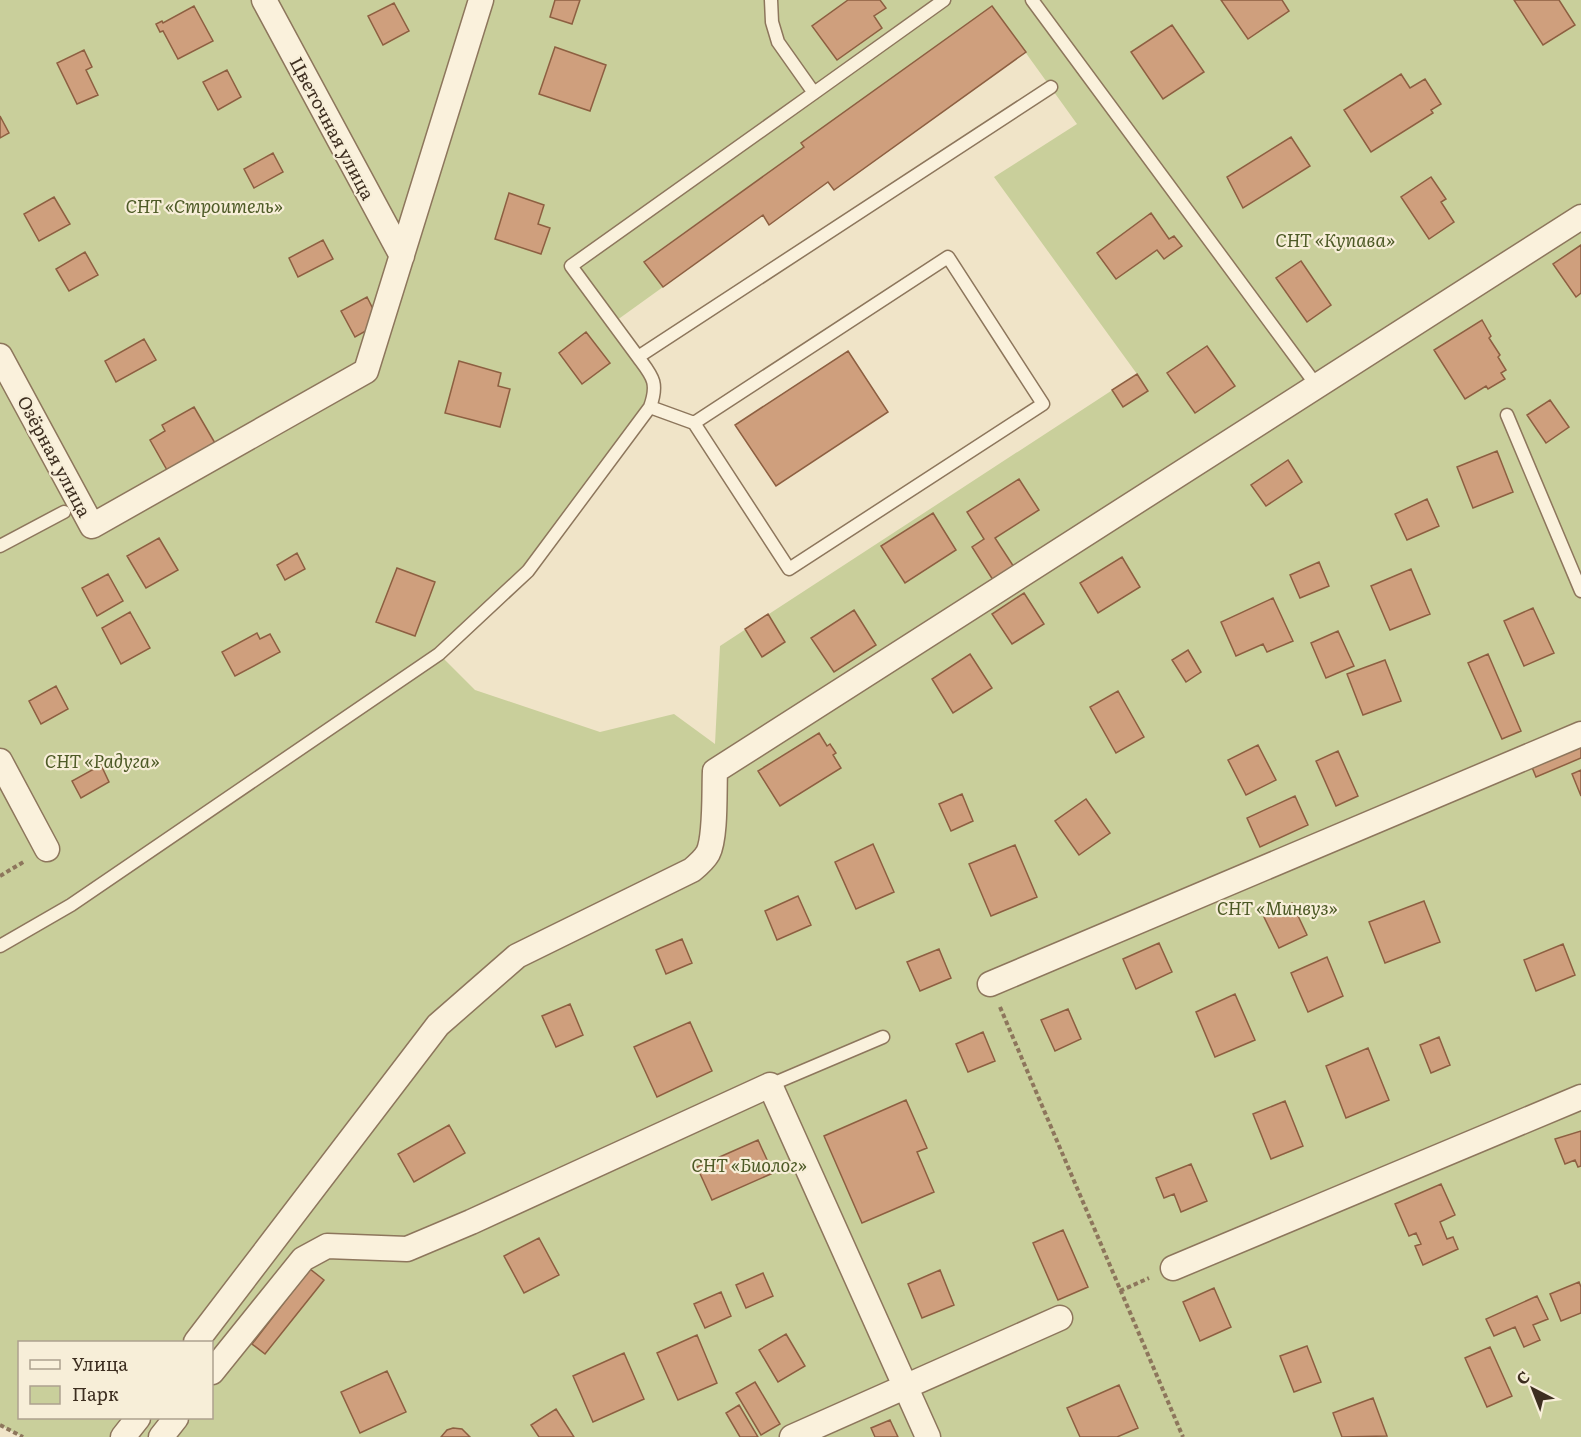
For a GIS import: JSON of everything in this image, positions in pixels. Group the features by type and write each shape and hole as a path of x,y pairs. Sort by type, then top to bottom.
{"street":[{"name":"Цветочная улица","path":"264,0 402,256"},
{"path":"402,256 481,0"},
{"path":"197,1341 438,1025 518,956 692,870 702,862 709,851 712,837 715,771 1581,217"},
{"name":"Озёрная улица","path":"0,356 92,526 366,371 402,256"},
{"path":"990,984 1581,734"},
{"path":"0,761 47,849"},
{"path":"213,1371 303,1259 327,1246 407,1249 770,1085 928,1437"},
{"path":"1173,1268 1581,1097"},
{"path":"792,1437 1060,1318"},
{"path":"123,1437 137,1419"},
{"path":"161,1437 175,1419"}],"lane":[{"path":"771,0 772,22 778,42 814,93"},
{"path":"0,946 71,906 439,654 528,571 650,407 655,387 653,378 571,266 944,0"},
{"path":"1032,0 1317,386"},
{"path":"638,357 1051,87"},
{"path":"650,407 694,423 789,569 1043,404 948,258 694,423"},
{"path":"1507,415 1578,576 1581,591"},
{"path":"0,546 64,512"},
{"path":"770,1085 883,1037"}],"path":[{"path":"990,984 1183,1437"},
{"path":"1120,1291 1173,1268"},
{"path":"0,1425 23,1437"}],"green space":[{"path":"0,0 1581,0 1581,1437 23,1437 0,1425","holes":["992,6 1077,124 994,177 1137,374 720,646 715,744 674,714 600,732 475,690 439,654 528,571 653,397 653,378 613,323 663,287 644,261 804,147 801,143"]}],"building":[{"path":"555,0 580,0 572,24 550,17"},
{"path":"848,0 880,0 886,8 874,16 882,28 837,60 812,26"},
{"path":"1221,0 1282,0 1289,11 1248,39"},
{"path":"1514,0 1559,0 1575,25 1543,45"},
{"path":"394,3 409,31 383,45 368,16"},
{"path":"194,6 213,41 178,59 163,31 160,32 156,24 162,21 163,23"},
{"path":"992,6 1026,52 834,190 828,182 769,225 763,215 663,287 644,262 804,147 801,143"},
{"path":"1172,25 1204,72 1163,99 1131,52"},
{"path":"555,47 606,65 590,111 539,94"},
{"path":"84,50 92,67 86,70 98,95 77,104 57,63"},
{"path":"227,70 241,97 218,110 203,82"},
{"path":"1401,74 1410,88 1425,79 1441,104 1431,110 1433,113 1371,152 1344,110"},
{"path":"0,116 9,133 0,138"},
{"path":"1291,137 1310,166 1243,208 1227,177"},
{"path":"273,153 283,172 254,188 244,169"},
{"path":"1431,177 1446,199 1441,202 1454,222 1429,239 1401,197"},
{"path":"509,193 544,205 538,224 550,228 541,254 495,239"},
{"path":"54,197 70,224 39,241 24,214"},
{"path":"1151,213 1169,239 1174,236 1182,246 1164,259 1157,250 1116,279 1097,253"},
{"path":"323,240 333,259 298,277 289,258"},
{"path":"1581,245 1581,293 1576,297 1553,264"},
{"path":"85,252 98,275 69,291 56,269"},
{"path":"1301,261 1331,305 1307,322 1276,278"},
{"path":"367,297 380,323 355,337 341,311"},
{"path":"1482,320 1506,370 1501,373 1505,379 1488,389 1486,386 1465,399 1434,350"},
{"path":"586,332 610,363 582,384 559,353"},
{"path":"144,339 156,360 116,382 105,361"},
{"path":"1207,346 1235,386 1195,413 1167,373"},
{"path":"848,351 888,412 776,486 735,425"},
{"path":"459,361 501,373 498,386 510,389 500,427 445,413"},
{"path":"1137,374 1148,391 1123,407 1112,390"},
{"path":"1550,400 1569,427 1546,443 1527,415"},
{"path":"194,407 215,443 167,470 150,440 165,431 162,425"},
{"path":"1497,451 1513,492 1473,508 1457,467"},
{"path":"1288,460 1302,482 1266,506 1251,485"},
{"path":"1019,479 1039,510 995,538 1014,567 993,580 972,547 984,539 967,512"},
{"path":"1427,499 1439,526 1407,540 1395,514"},
{"path":"933,513 956,550 905,583 881,546"},
{"path":"159,538 178,570 146,588 127,556"},
{"path":"297,553 305,569 285,580 277,565"},
{"path":"1122,557 1140,587 1098,613 1080,583"},
{"path":"1319,562 1329,586 1300,598 1290,575"},
{"path":"397,568 435,582 415,636 376,622"},
{"path":"1411,569 1430,614 1390,630 1371,586"},
{"path":"108,574 123,601 97,616 82,588"},
{"path":"1024,593 1044,624 1012,644 992,614"},
{"path":"1273,598 1293,641 1267,652 1263,644 1236,656 1221,622"},
{"path":"1533,608 1554,653 1524,666 1504,621"},
{"path":"854,610 876,645 834,672 811,638"},
{"path":"130,612 150,648 121,664 102,628"},
{"path":"768,614 785,642 762,657 745,629"},
{"path":"1338,631 1354,666 1326,678 1311,643"},
{"path":"257,633 260,639 270,634 280,652 235,676 222,652"},
{"path":"1188,650 1201,672 1186,682 1172,660"},
{"path":"970,654 992,688 953,713 932,679"},
{"path":"1488,654 1521,731 1502,739 1468,663"},
{"path":"1385,660 1401,701 1363,715 1347,674"},
{"path":"56,686 68,709 41,724 29,701"},
{"path":"1118,691 1144,737 1116,753 1090,707"},
{"path":"819,733 827,746 830,744 836,753 833,755 841,768 780,806 758,771"},
{"path":"1581,738 1581,758 1536,777 1529,760"},
{"path":"1258,745 1276,780 1246,795 1228,760"},
{"path":"1338,751 1358,796 1336,806 1316,761"},
{"path":"101,765 109,782 81,798 72,781"},
{"path":"1581,770 1581,796 1572,774"},
{"path":"962,794 973,821 951,831 939,804"},
{"path":"1295,796 1308,825 1260,847 1247,818"},
{"path":"1086,799 1110,833 1079,855 1055,821"},
{"path":"873,844 894,892 856,909 835,862"},
{"path":"1015,845 1037,897 991,916 969,864"},
{"path":"798,896 811,925 777,940 765,911"},
{"path":"1424,901 1440,942 1385,963 1369,922"},
{"path":"1292,903 1307,935 1279,948 1264,917"},
{"path":"682,939 692,963 666,974 656,950"},
{"path":"1159,943 1172,972 1136,989 1123,959"},
{"path":"1563,944 1575,975 1536,991 1524,960"},
{"path":"939,949 951,978 920,991 907,962"},
{"path":"1327,957 1343,996 1308,1012 1291,973"},
{"path":"1235,994 1255,1040 1215,1057 1196,1012"},
{"path":"570,1004 583,1035 556,1047 542,1016"},
{"path":"1068,1009 1081,1039 1055,1051 1041,1020"},
{"path":"690,1022 712,1071 657,1097 634,1047"},
{"path":"983,1032 995,1061 968,1072 956,1044"},
{"path":"1439,1037 1450,1065 1431,1073 1420,1045"},
{"path":"1368,1048 1389,1100 1346,1118 1326,1066"},
{"path":"906,1100 927,1148 917,1152 934,1192 862,1223 824,1136"},
{"path":"1285,1101 1303,1146 1271,1159 1253,1114"},
{"path":"449,1125 465,1153 414,1182 398,1154"},
{"path":"1581,1131 1581,1166 1578,1167 1575,1160 1565,1164 1555,1139"},
{"path":"758,1140 773,1173 712,1200 697,1167"},
{"path":"1191,1164 1207,1201 1181,1212 1174,1194 1164,1198 1156,1178"},
{"path":"1441,1184 1455,1215 1440,1222 1447,1239 1453,1237 1458,1249 1423,1265 1415,1246 1421,1244 1416,1233 1409,1236 1395,1204"},
{"path":"1063,1230 1088,1287 1058,1300 1033,1243"},
{"path":"539,1238 559,1275 524,1293 504,1256"},
{"path":"310,1269 324,1280 265,1354 252,1344"},
{"path":"940,1270 954,1305 922,1318 908,1284"},
{"path":"763,1273 773,1296 746,1308 736,1285"},
{"path":"1579,1282 1581,1313 1561,1321 1550,1294"},
{"path":"1214,1288 1231,1327 1200,1341 1183,1302"},
{"path":"721,1292 731,1316 705,1328 694,1304"},
{"path":"1537,1296 1548,1319 1533,1325 1540,1340 1524,1347 1515,1327 1494,1336 1486,1319"},
{"path":"786,1334 805,1366 778,1382 759,1350"},
{"path":"697,1335 717,1383 678,1400 657,1353"},
{"path":"1307,1346 1321,1382 1294,1392 1280,1356"},
{"path":"1490,1347 1512,1396 1487,1407 1465,1358"},
{"path":"624,1353 644,1399 593,1422 573,1376"},
{"path":"387,1371 406,1412 360,1433 341,1392"},
{"path":"755,1382 780,1424 761,1435 736,1393"},
{"path":"1119,1385 1138,1428 1117,1437 1080,1437 1067,1408"},
{"path":"1373,1398 1387,1436 1342,1437 1333,1413"},
{"path":"739,1405 758,1437 740,1437 726,1413"},
{"path":"556,1409 574,1437 539,1437 531,1425"},
{"path":"890,1420 898,1437 875,1437 871,1428"},
{"path":"462,1429 470,1437 441,1437 447,1430"}],"park label":[{"name":"СНТ «Строитель»","path":"204,205"},
{"name":"СНТ «Купава»","path":"1335,239"},
{"name":"СНТ «Радуга»","path":"102,760"},
{"name":"СНТ «Минвуз»","path":"1277,907"},
{"name":"СНТ «Биолог»","path":"749,1164"}]}
